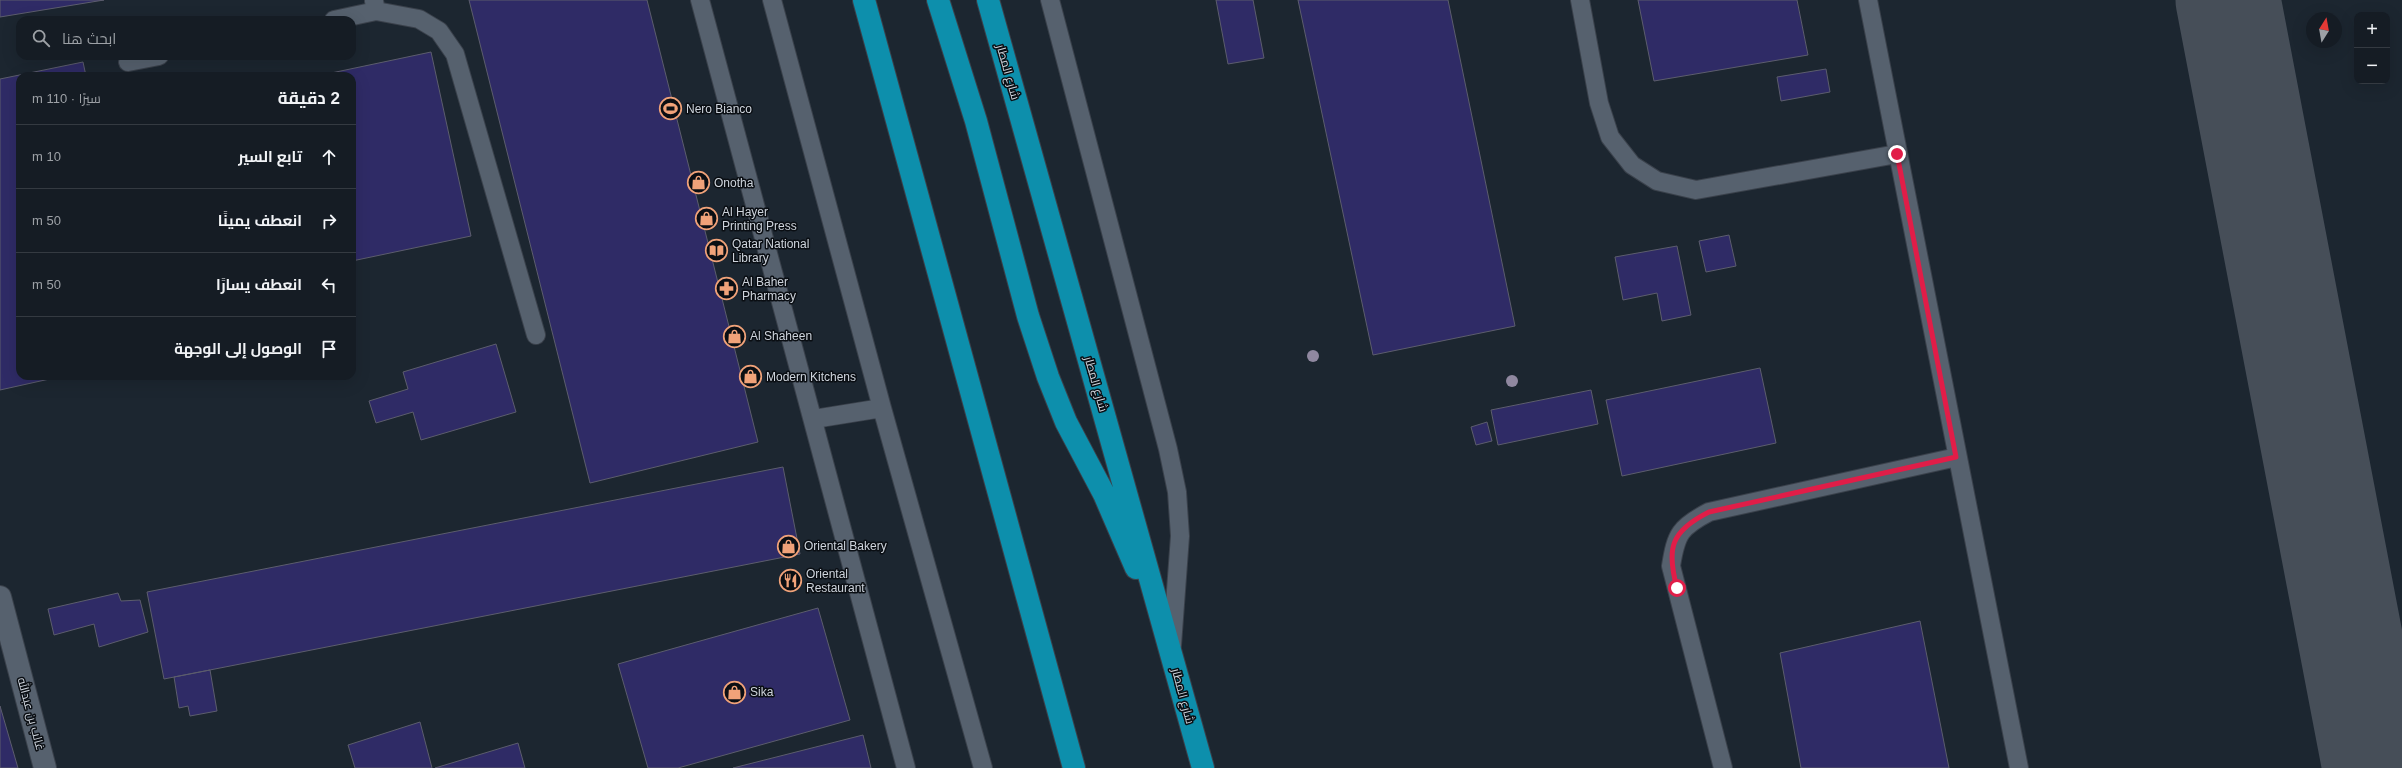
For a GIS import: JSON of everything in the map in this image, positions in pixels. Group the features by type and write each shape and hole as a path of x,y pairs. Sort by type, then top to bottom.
{"highway":[{"path":"864,0 1074,768"},
{"path":"938,0 976,121 1028,316 1048,377 1066,422 1104,494 1171,650"},
{"name":"شارع المطار","path":"988,0 1203,768"}],"street":[{"name":"غالب بن عبدالله","path":"0,597 8,661 45,768"}],"lane":[{"path":"700,0 814,419 906,768"},
{"path":"772,0 882,408 983,768"},
{"path":"1050,0 1168,449 1177,492 1180,536 1171,650"},
{"path":"1580,0 1599,103 1610,137 1632,165 1656,181 1696,190 1897,154"},
{"path":"1868,0 1956,457 2020,768"},
{"path":"346,16 375,6 419,19 439,31 455,54 536,335"},
{"path":"128,62 138,60"},
{"path":"814,419 882,408"},
{"path":"1723,768 1671,566 1674,542 1688,523 1709,512 1956,457"}],"building":[{"path":"0,0 104,0 0,17"},
{"path":"469,0 647,0 758,442 590,483"},
{"path":"1216,0 1253,0 1264,58 1228,64"},
{"path":"1298,0 1448,0 1515,326 1373,355"},
{"path":"1638,0 1797,0 1808,55 1654,81"},
{"path":"431,52 471,236 356,260 356,72 336,72"},
{"path":"83,62 85,72 34,72"},
{"path":"1826,69 1830,92 1781,101 1777,77"},
{"path":"16,76 16,380 45,380 0,390 0,79"},
{"path":"1729,235 1736,266 1706,272 1699,241"},
{"path":"1677,246 1691,315 1662,321 1657,293 1623,300 1615,257"},
{"path":"496,344 516,412 421,440 413,412 376,423 369,401 408,389 403,372"},
{"path":"1760,368 1776,443 1622,476 1606,400"},
{"path":"1591,390 1598,424 1498,445 1491,410"},
{"path":"1487,422 1492,441 1476,445 1471,427"},
{"path":"783,467 800,554 164,679 147,592"},
{"path":"118,593 121,601 140,600 148,632 99,647 94,624 54,635 48,609"},
{"name":"Sika","path":"818,608 850,720 678,768 648,768 618,664"},
{"path":"1920,621 1949,768 1801,768 1780,653"},
{"path":"210,670 217,711 190,716 188,706 179,708 174,677"},
{"path":"0,706 18,768 0,768"},
{"path":"420,722 432,768 355,768 348,745"},
{"path":"863,735 871,768 733,768"},
{"path":"518,743 525,768 435,768"}],"taxiway":[{"path":"2228,0 2375,768"}],"place":[{"name":"Nero Bianco","path":"670,109"},
{"name":"Onotha","path":"699,183"},
{"name":"Al Hayer Printing Press","path":"706,219"},
{"name":"Qatar National Library","path":"717,251"},
{"name":"Al Baher Pharmacy","path":"726,289"},
{"name":"Al Shaheen","path":"735,336"},
{"name":"Modern Kitchens","path":"750,377"},
{"name":"Oriental Bakery","path":"788,546"},
{"name":"Oriental Restaurant","path":"791,581"},
{"name":"Sika","path":"734,692"}],"route":[{"path":"1677,588 1671,566 1674,542 1688,523 1709,512 1956,457 1897,154"}]}
